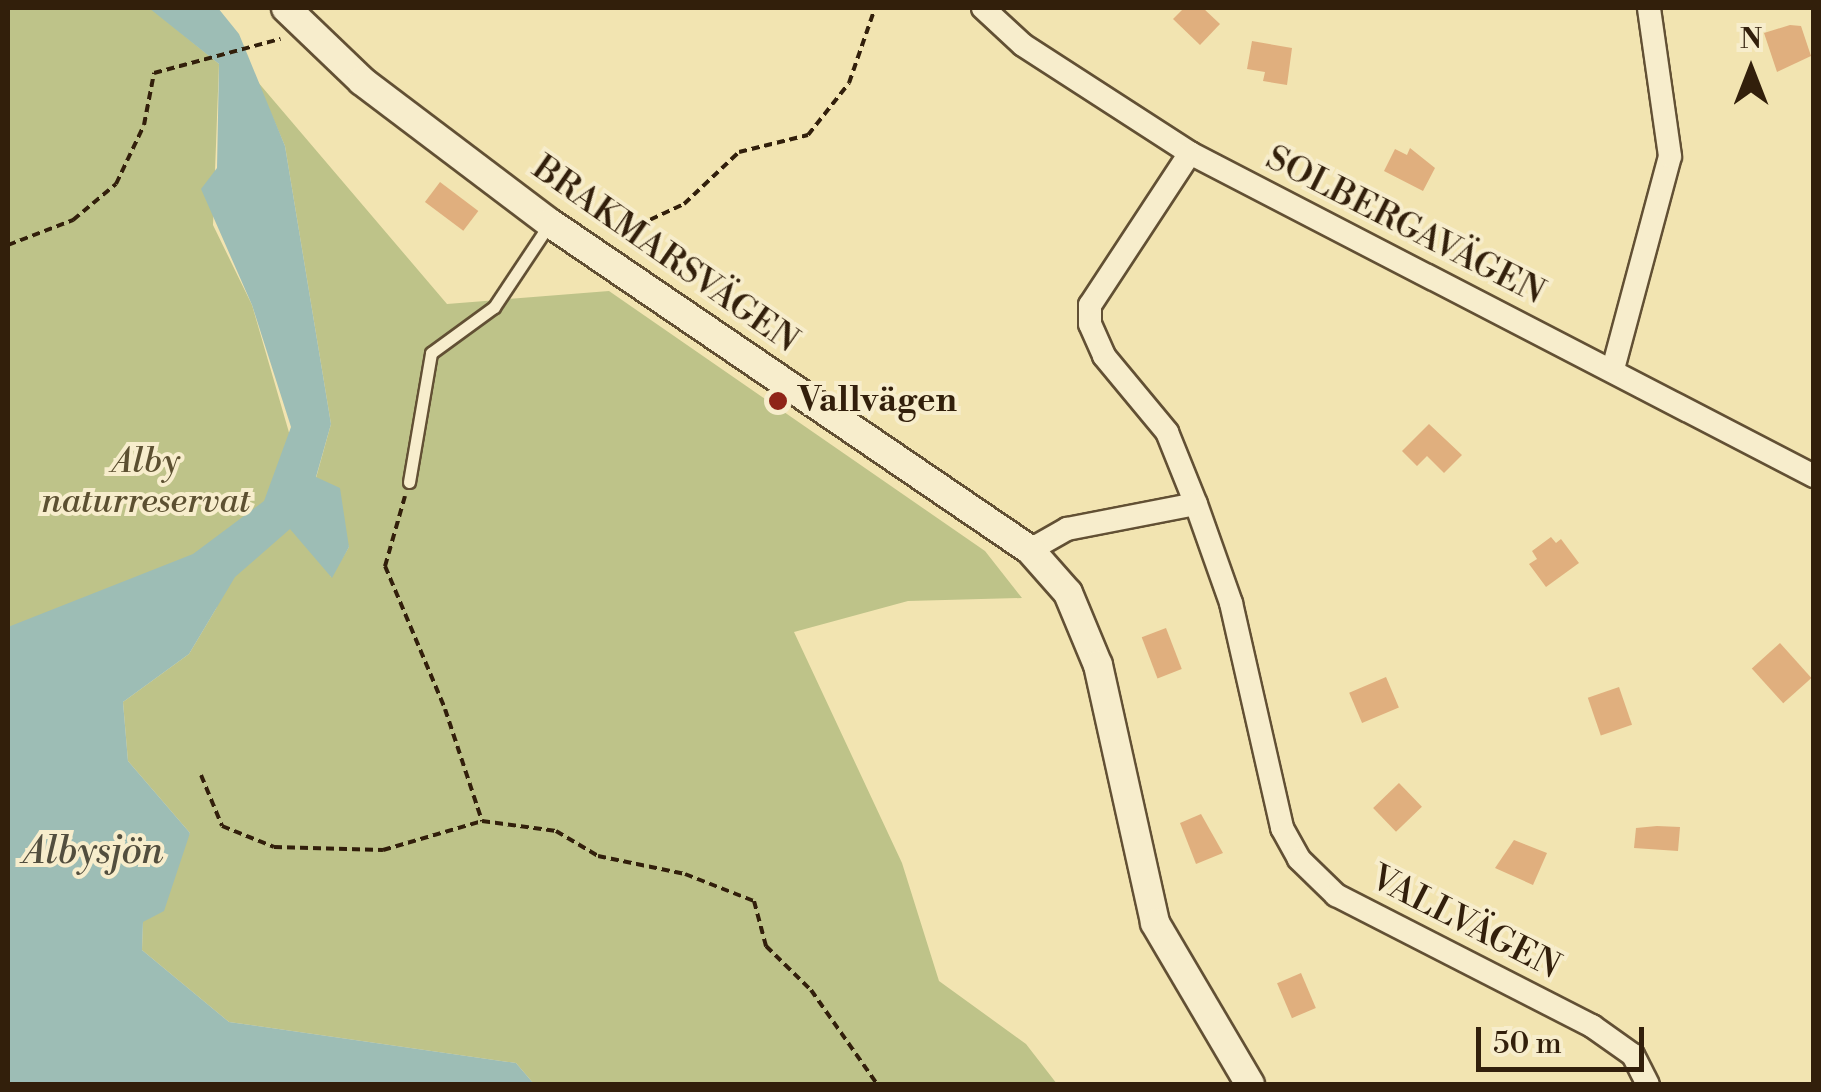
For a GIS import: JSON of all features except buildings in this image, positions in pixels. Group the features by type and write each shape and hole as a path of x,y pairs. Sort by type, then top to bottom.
{"street":[{"name":"BRAKMARSVÄGEN","path":"286,8 362,82 550,223 1030,550 1068,593 1098,665 1156,923 1250,1084"},
{"name":"SOLBERGAVÄGEN","path":"983,8 1023,45 1190,153 1814,476"},
{"path":"1613,369 1670,156 1648,8"},
{"name":"VALLVÄGEN","path":"1190,153 1090,306 1090,324 1104,356 1168,432 1196,504 1230,603 1282,828 1299,859 1336,895 1401,934 1592,1026 1633,1055 1648,1084"},
{"path":"1030,550 1067,529 1196,504"}],"lane":[{"path":"408,482 431,353 494,307 550,223"}],"path":[{"path":"590,251 684,204 738,152 808,136 849,82 874,8"},
{"path":"8,245 73,220 116,184 144,125 154,73 286,38"},
{"path":"408,482 385,566 445,709 482,821"},
{"path":"201,775 222,826 274,847 383,850 482,821 556,831 598,856 685,874 754,901 766,946 811,990 877,1084"}],"green space":[{"name":"Alby naturreservat","path":"8,8 161,8 164,19 219,64 213,225 252,305 331,577 349,547 316,478 331,424 285,146 257,81 447,304 609,291 985,551 1022,598 908,601 794,632 902,863 939,981 1026,1044 1057,1084 534,1084 516,1063 229,1022 142,950 143,921 190,833 128,761 123,702 189,654 217,607 8,690"}],"water":[{"name":"Albysjön","path":"149,8 218,8 239,34 285,146 331,424 316,477 340,488 349,547 332,578 290,529 235,577 189,654 123,702 128,761 190,833 164,911 143,922 142,950 229,1022 516,1063 534,1084 8,1084 8,627 193,554 264,501 291,427 252,305 201,189 217,168 219,64"}],"place":[{"name":"Vallvägen","path":"778,401"}]}
